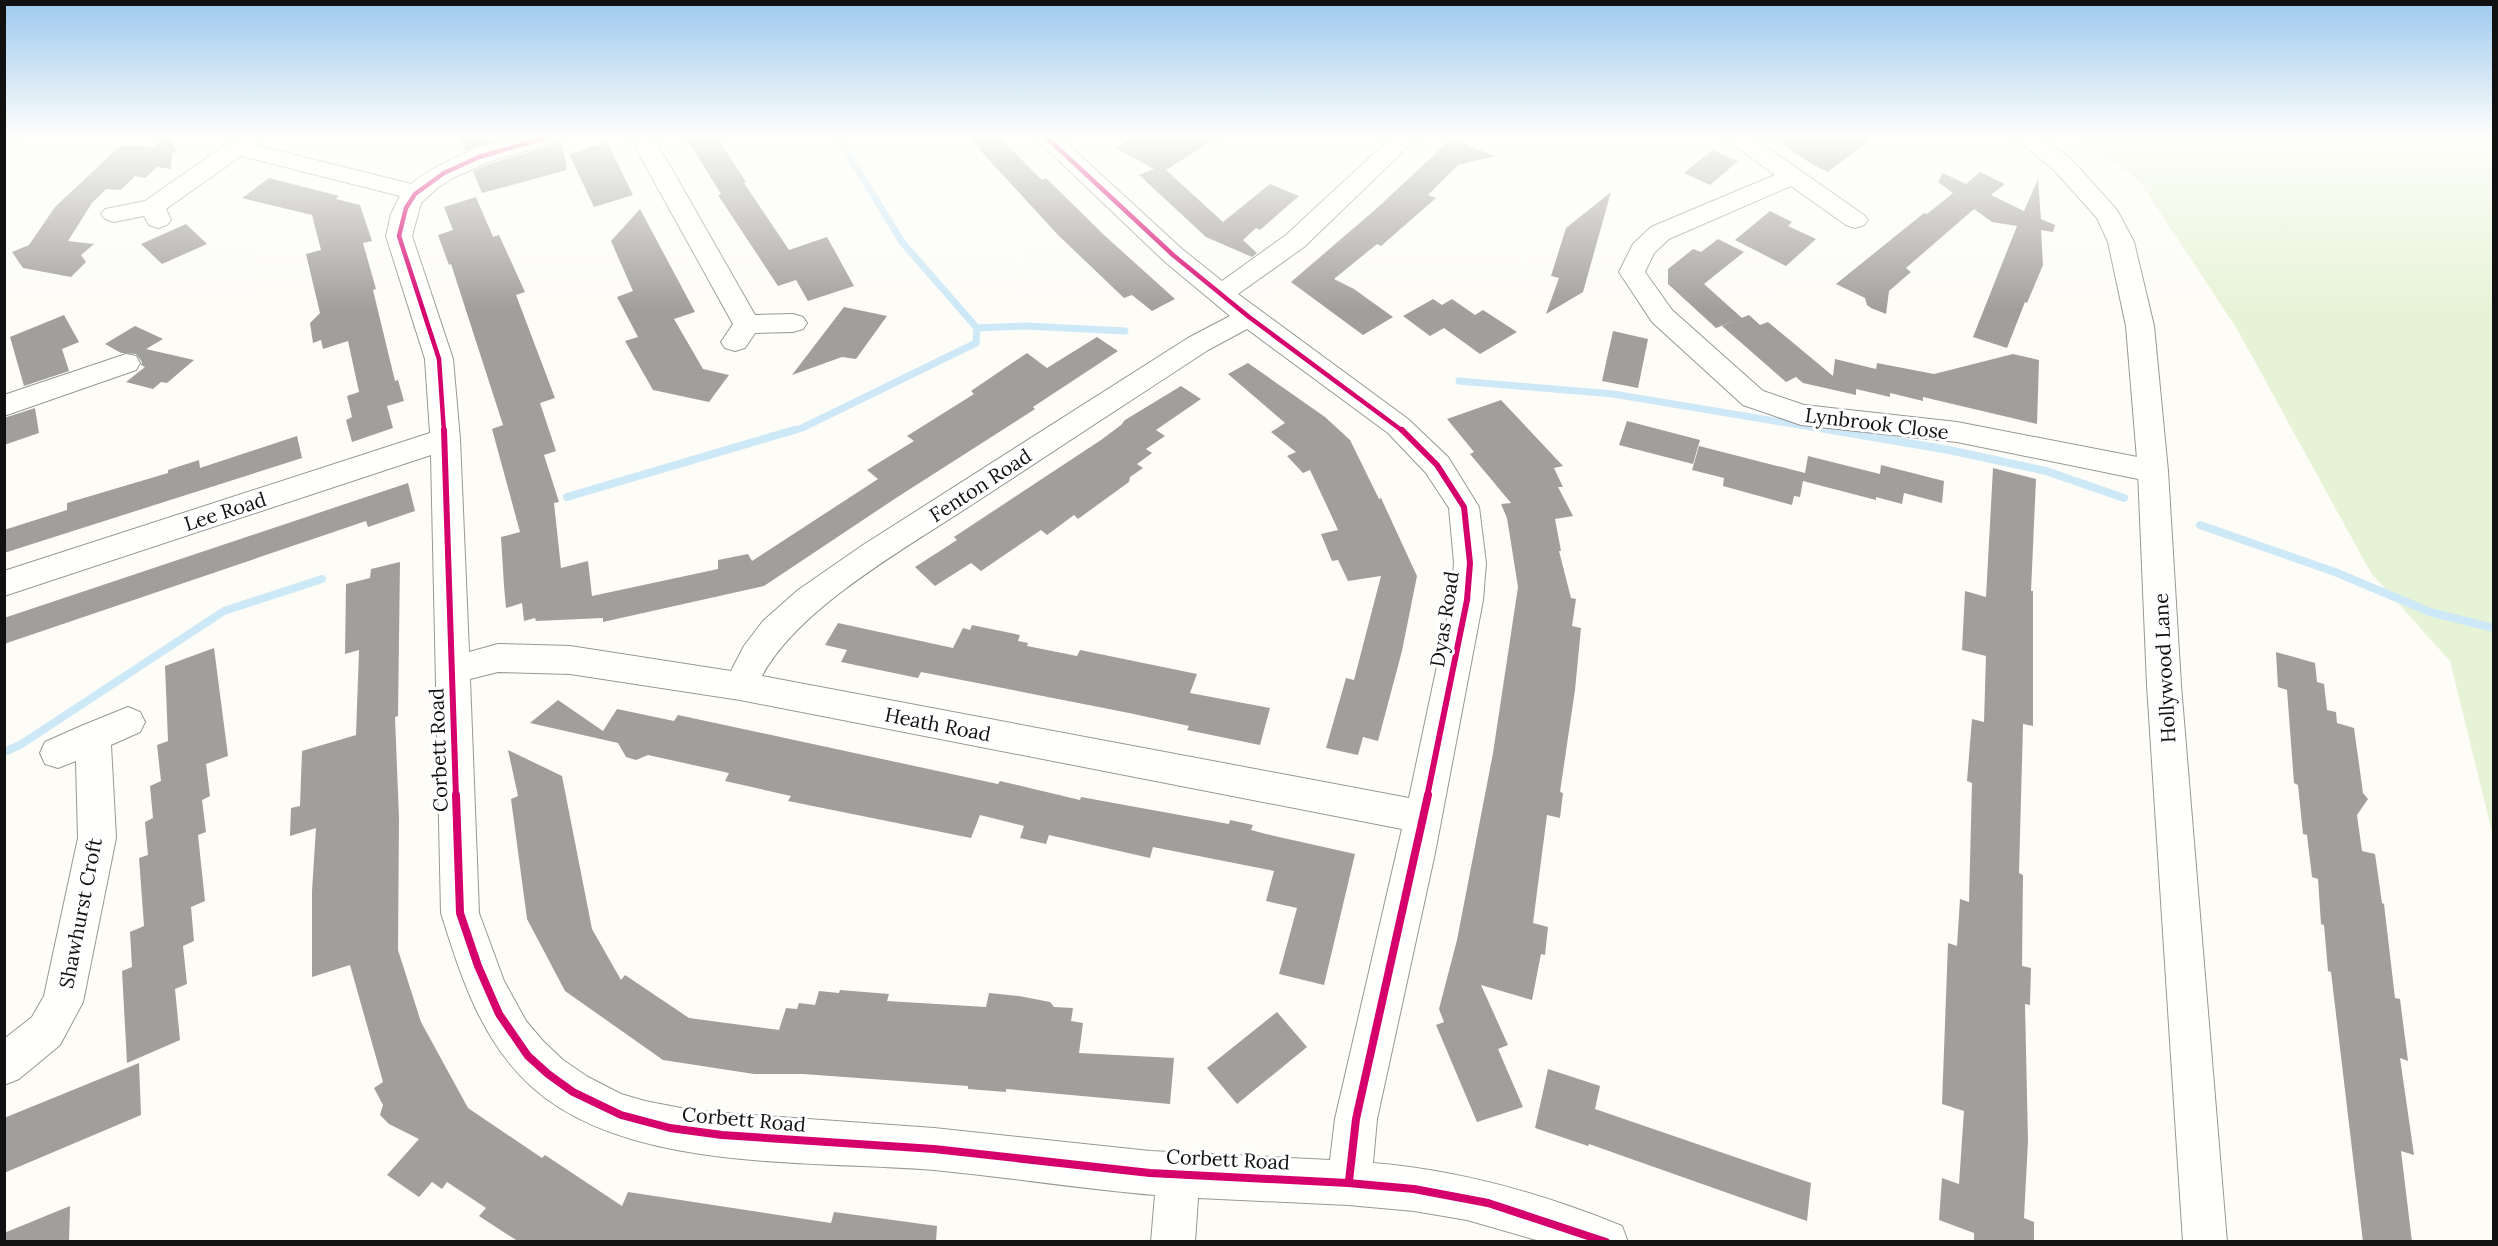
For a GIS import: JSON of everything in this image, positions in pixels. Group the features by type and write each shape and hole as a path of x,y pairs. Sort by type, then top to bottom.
{"street":[{"path":"114,214 156,213 180,194"},
{"name":"Corbett Road","path":"415,194 403,216 399,236 439,359 445,439 460,913 485,988 503,1025 531,1058 572,1091 622,1117 693,1134 936,1150 1178,1174 1349,1181 1450,1194 1521,1211 1606,1242"},
{"path":"671,194 741,333 793,323"},
{"name":"Dyas Road","path":"1112,194 1173,255 1248,317 1398,426 1437,465 1464,507 1470,563 1467,600 1356,1119 1349,1181"},
{"path":"1220,294 1245,280 1292,242 1344,194"},
{"name":"Lynbrook Close","path":"1752,194 1660,233 1647,241 1639,252 1632,272 1662,316 1753,398 1801,415 1957,432 2153,471"},
{"path":"1817,194 1855,220"},
{"name":"Hollywood Lane","path":"2092,194 2108,215 2121,242 2140,326 2153,471 2165,697 2205,1242"},
{"name":"Fenton Road","path":"740,686 756,656 775,630 791,614 838,579 1188,350 1248,317"},
{"path":"4,406 126,363"},
{"name":"Lee Road","path":"4,584 445,439"},
{"name":"Heath Road","path":"452,670 498,658 570,660 740,686 1422,817"},
{"path":"58,753 128,722"},
{"name":"Shawhurst Croft","path":"4,1065 46,1030 63,1002 97,838 93,736"},
{"path":"1173,1242 1178,1174"}],"green space":[{"path":"2148,194 2493,194 2493,836 2450,661 2371,573 2237,329"}],"building":[{"path":"69,194 101,194 92,203 68,241 94,244 81,255 86,262 71,277 23,268 12,252 29,245 55,207"},
{"path":"247,194 332,194 339,196 336,199 360,205 372,241 363,243 376,289 373,290 395,381 398,380 404,401 387,406 393,428 352,442 346,420 352,417 347,396 359,392 348,341 323,349 321,340 313,343 310,323 320,313 306,254 321,250 312,215 242,198"},
{"path":"588,194 633,195 594,207"},
{"path":"751,194 789,250 827,237 854,286 808,301 796,280 778,286 718,195"},
{"path":"1020,194 1062,194 1175,299 1152,311 1132,295 1124,298 1058,235"},
{"path":"1160,194 1192,194 1223,222 1257,194 1299,196 1260,230 1256,228 1243,240 1257,253 1252,257 1206,237"},
{"path":"1392,194 1429,194 1436,198 1381,246 1377,244 1334,279 1354,289 1393,317 1363,335 1291,282"},
{"path":"1610,194 1583,292 1546,314 1559,278 1551,276 1566,228"},
{"path":"1952,194 1992,194 2024,211 2031,194 2039,194 2041,219 2055,225 2053,232 2041,230 2043,265 2007,348 1973,337 2017,226 1992,222 1974,209 1906,268 1911,272 1889,291 1886,314 1867,305 1865,298 1836,284 1924,213 1927,214"},
{"path":"476,197 493,237 499,235 525,292 516,295 555,398 540,403 556,451 544,455 559,502 554,503 561,568 588,561 592,596 718,569 718,560 748,554 752,561 878,479 867,470 914,441 907,436 974,394 971,391 1027,353 1047,368 1097,337 1118,351 1033,407 1035,409 764,586 603,622 603,618 536,621 535,618 524,621 522,603 506,608 501,537 520,532 492,429 503,425 451,264 449,265 438,235 453,230 444,207"},
{"path":"640,209 695,312 674,319 703,369 729,375 709,402 653,390 625,341 638,337 617,297 633,291 611,241"},
{"path":"1770,211 1792,222 1788,226 1816,239 1786,266 1735,240"},
{"path":"186,224 207,244 162,264 141,244"},
{"path":"1718,239 1744,252 1704,284 1742,318 1716,328 1668,284 1668,269 1693,249 1701,252"},
{"path":"1433,299 1442,305 1452,299 1475,315 1483,310 1517,332 1480,354 1444,328 1430,336 1403,316"},
{"path":"844,307 887,316 856,359 842,357 792,375"},
{"path":"64,315 79,342 62,349 69,371 24,386 10,337"},
{"path":"1749,315 1760,325 1768,322 1833,376 1835,359 1876,369 1877,363 1934,374 2013,354 2039,360 2037,424 1923,397 1923,401 1890,393 1890,397 1856,389 1856,395 1803,383 1796,377 1786,382 1722,326"},
{"path":"135,326 163,339 146,349 194,360 167,383 161,382 153,389 126,382 145,367 141,365 142,362 136,354 121,353 105,344"},
{"path":"1613,331 1648,339 1638,388 1602,381"},
{"path":"1248,363 1325,417 1350,440 1379,499 1381,498 1417,576 1402,651 1378,741 1363,737 1358,755 1326,748 1346,678 1354,680 1381,576 1348,581 1338,560 1332,561 1321,534 1338,530 1310,470 1303,473 1287,456 1296,452 1271,432 1285,423 1228,374"},
{"path":"1181,386 1201,399 1156,430 1165,436 1146,449 1152,453 1137,464 1143,468 1130,477 1129,482 1078,519 1074,515 1047,535 1041,530 981,571 971,563 935,586 915,567 957,540 954,537 1101,440 1125,420"},
{"path":"1501,400 1563,466 1554,468 1563,487 1558,487 1573,516 1555,519 1561,551 1559,551 1571,598 1576,599 1572,626 1581,628 1575,690 1560,792 1563,793 1560,818 1547,815 1533,923 1548,927 1545,955 1541,954 1532,1000 1481,985 1508,1045 1498,1049 1523,1107 1477,1122 1436,1025 1444,1022 1439,1009 1457,940 1493,753 1518,587 1507,518 1501,504 1511,503 1470,454 1474,452 1447,419"},
{"path":"35,408 39,433 4,445 4,418"},
{"path":"1627,421 1700,440 1693,464 1619,445"},
{"path":"297,436 302,458 4,553 4,530 67,510 67,503 168,473 168,470 199,460 200,468"},
{"path":"1699,446 1805,473 1808,456 1880,474 1881,465 1944,481 1942,503 1904,493 1902,504 1876,497 1876,500 1803,481 1800,497 1794,496 1792,505 1723,486 1724,478 1692,470"},
{"path":"1993,468 2036,479 2031,591 2033,591 2033,726 2023,724 2019,873 2023,875 2022,966 2031,968 2030,1005 2025,1004 2028,1141 2024,1218 2034,1222 2034,1242 1974,1242 1974,1233 1939,1220 1942,1178 1959,1184 1964,1111 1942,1104 1948,943 1957,946 1960,899 1969,902 1972,783 1967,781 1972,719 1984,722 1986,656 1962,650 1965,591 1986,597"},
{"path":"408,483 415,511 368,527 366,521 4,644 4,618"},
{"path":"400,562 398,716 395,717 399,818 398,950 421,1022 468,1108 542,1158 545,1155 622,1206 628,1192 831,1223 834,1212 937,1226 936,1242 519,1242 479,1216 486,1208 447,1182 442,1189 432,1182 419,1197 387,1175 419,1139 389,1124 380,1115 383,1105 374,1088 383,1082 350,965 312,977 312,891 316,828 290,836 291,808 300,806 302,751 356,735 359,650 345,654 346,584 370,578 371,569"},
{"path":"838,623 953,648 963,628 970,630 972,625 1020,635 1018,641 1028,643 1027,646 1077,656 1080,650 1197,674 1190,693 1270,708 1260,745 1187,730 1189,726 1129,713 921,672 918,678 841,662 847,650 825,645"},
{"path":"214,648 228,756 206,764 210,796 202,800 206,832 198,835 205,901 191,907 194,941 183,946 187,984 175,989 180,1040 127,1063 122,971 132,967 130,932 144,926 139,858 148,855 145,822 153,818 150,786 161,781 157,745 168,741 165,666"},
{"path":"2276,652 2315,663 2317,682 2324,684 2327,710 2336,712 2337,723 2354,728 2363,793 2368,799 2357,815 2362,851 2375,854 2384,904 2395,998 2400,999 2408,1061 2400,1058 2414,1155 2401,1151 2412,1242 2363,1242 2331,972 2328,971 2324,925 2321,924 2318,879 2312,877 2307,835 2303,834 2298,785 2294,783 2287,690 2278,687"},
{"path":"558,700 603,731 617,709 674,721 678,715 998,784 1000,781 1080,800 1081,797 1229,824 1230,820 1253,825 1251,830 1355,854 1324,985 1279,974 1297,908 1266,901 1274,871 1153,847 1150,858 1049,835 1046,844 1020,838 1024,826 980,815 971,838 788,801 791,796 725,781 729,773 648,755 636,760 626,757 618,743 530,723"},
{"path":"508,750 562,776 592,929 621,980 625,975 689,1018 779,1030 786,1008 797,1009 799,1003 815,1005 819,991 839,993 840,990 889,994 887,1001 986,1007 989,993 1019,996 1050,1002 1054,1007 1073,1008 1071,1021 1083,1023 1079,1053 1174,1058 1170,1104 803,1074 754,1074 663,1060 565,991 527,919 511,799 518,796"},
{"path":"1277,1012 1307,1047 1237,1104 1207,1068"},
{"path":"139,1063 141,1115 4,1173 4,1118"},
{"path":"1548,1069 1600,1086 1595,1109 1811,1183 1807,1221 1589,1144 1588,1146 1535,1128"},
{"path":"70,1206 69,1242 4,1242 4,1233"}],"waterway":[{"path":"873,194 902,242 977,328"},
{"path":"977,328 1026,326 1125,331"},
{"path":"789,432 802,428 976,343 977,328"},
{"path":"1459,381 1613,394 1841,432"},
{"path":"567,497 794,430"},
{"path":"1832,430 1949,450 2046,471 2124,498"},
{"path":"2200,525 2335,572 2430,612 2494,628"},
{"path":"4,752 20,745 224,611 322,579"}],"cycle path":[{"path":"415,194 408,203 399,236 439,359 445,439 460,913 487,991 499,1014 528,1056 548,1074 573,1092 597,1105 645,1123 670,1128 748,1137 934,1149 1150,1173 1348,1183 1414,1189 1467,1198 1528,1214 1606,1242"},
{"path":"1108,194 1173,255 1249,317 1398,426 1437,465 1464,507 1470,563 1467,600 1416,853 1356,1119 1349,1181"}]}
